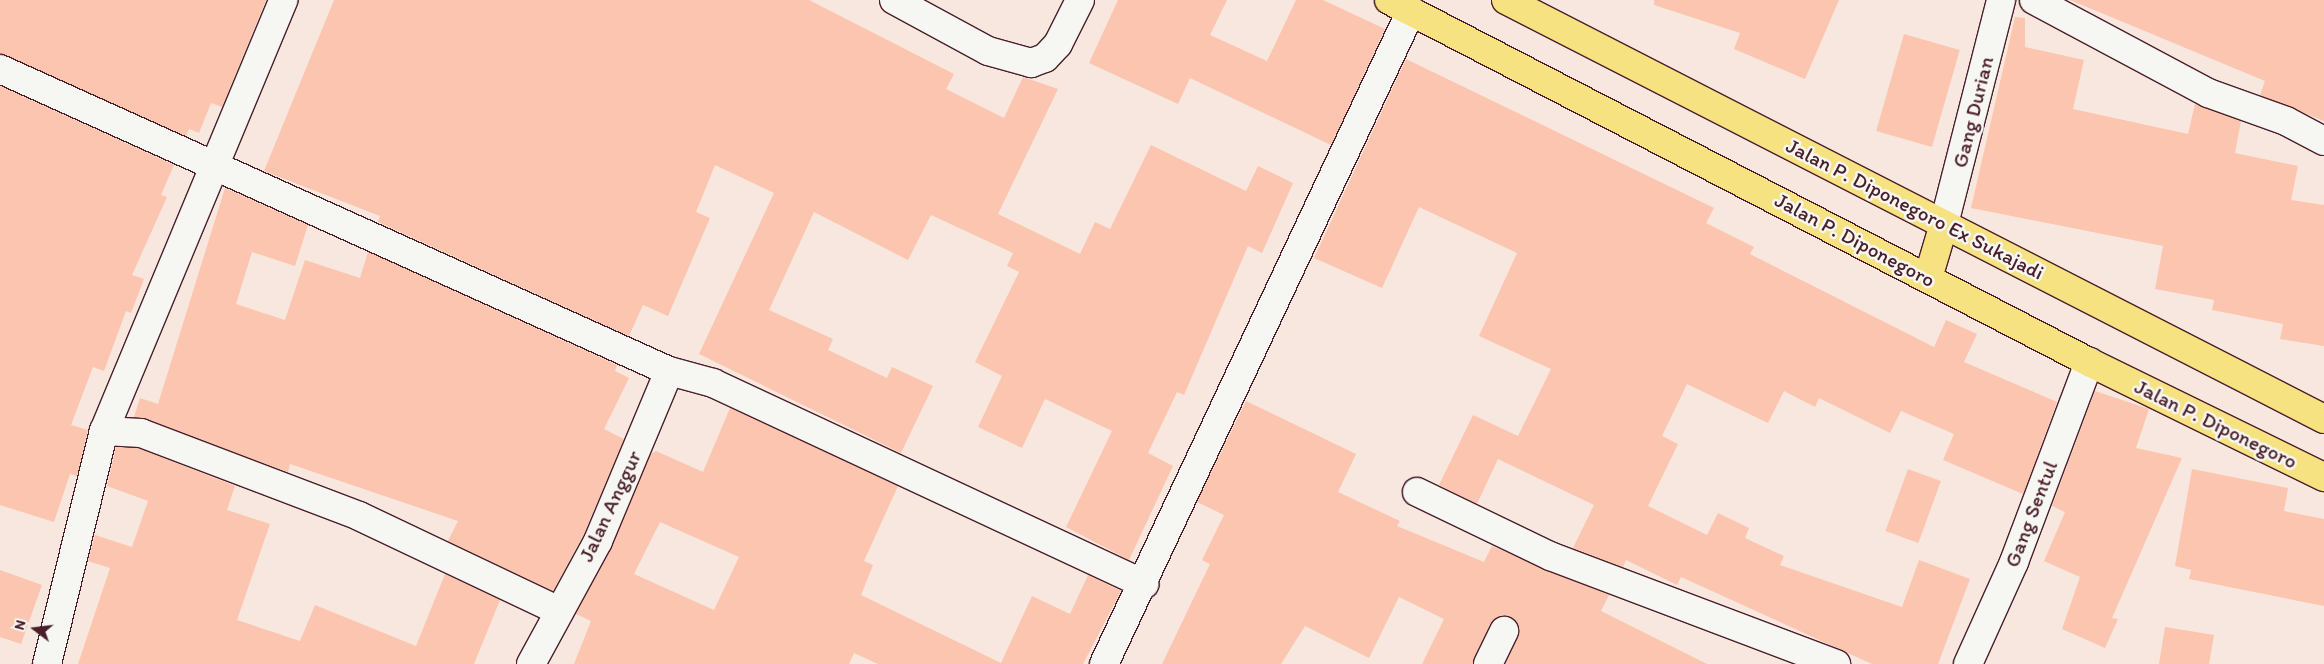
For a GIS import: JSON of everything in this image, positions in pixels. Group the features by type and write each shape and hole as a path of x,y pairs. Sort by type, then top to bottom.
{"main road":[{"name":"Jalan P. Diponegoro Ex Sukajadi","path":"1506,0 2324,419"},
{"name":"Jalan P. Diponegoro","path":"1400,6 2089,362 2324,477"},
{"path":"1928,278 1944,224"}],"street":[{"path":"47,664 104,431 283,0"},
{"path":"894,0 988,51 1031,64 1045,58 1058,44 1080,0"},
{"name":"Gang Durian","path":"1944,224 2001,0"},
{"path":"2034,0 2208,93 2286,121 2324,142"},
{"path":"1104,664 1144,584 1400,6"},
{"path":"0,69 213,167 669,371 713,383 1144,584"},
{"name":"Gang Sentul","path":"1968,664 2014,562 2089,362"},
{"name":"Jalan Anggur","path":"531,664 557,610 598,541 669,371"},
{"path":"104,431 141,433 359,516 557,610"},
{"path":"1417,492 1550,556 1836,664"},
{"path":"1488,664 1504,632"}],"building":[{"path":"0,0 266,0 222,107 211,103 199,133 189,129 186,136 0,54"},
{"path":"334,0 809,0 954,74 946,89 1004,118 1023,77 1058,89 998,214 1080,254 1095,222 1110,229 1151,145 1246,191 1258,166 1293,183 1262,253 1248,246 1184,395 1177,392 1148,453 1173,466 1129,560 1066,527 1112,431 1045,399 1022,448 978,427 1002,376 975,362 1019,272 1007,266 1013,253 931,215 908,260 814,212 769,310 833,339 828,350 887,378 892,367 933,386 901,453 699,354 774,193 715,165 696,212 710,218 668,316 643,305 629,336 378,222 380,216 264,171"},
{"path":"1118,0 1227,0 1210,35 1267,61 1296,0 1323,0 1385,29 1331,145 1190,78 1178,104 1089,63"},
{"path":"1654,0 1839,0 1805,79 1734,49 1740,33 1654,5"},
{"path":"2070,0 2324,0 2324,121 2260,95 2265,81"},
{"path":"2015,17 2025,18 2025,47 2084,60 2073,109 2188,134 2195,104 2241,121 2235,153 2298,166 2291,200 2324,205 2324,346 2280,339 2283,324 2212,310 2214,300 2155,289 2163,246 1971,208"},
{"path":"1904,34 1960,50 1932,147 1876,131"},
{"path":"1406,59 1714,208 1706,223 1754,247 1750,254 1934,347 1946,320 1977,334 1964,362 2057,402 2023,494 1943,460 1954,434 1901,411 1890,433 1819,398 1815,407 1784,391 1768,423 1687,384 1662,436 1678,444 1648,506 1707,535 1718,513 1749,528 1745,538 1784,556 1780,565 1902,607 1919,560 1970,579 1938,664 1872,664 1681,577 1677,585 1626,560 1623,567 1573,548 1594,505 1498,459 1477,504 1439,485 1473,415 1518,436 1551,369 1479,336 1517,253 1419,207 1382,288 1314,258"},
{"path":"0,86 174,165 161,195 167,197 132,275 144,279 131,313 126,311 104,371 93,367 71,425 88,430 77,476 70,474 54,522 0,505"},
{"path":"225,188 308,225 295,266 252,252 236,304 285,320 305,260 360,278 368,252 617,365 615,371 629,378 604,429 624,439 584,534 553,591 448,541 458,521 290,464 288,472 134,417 140,398 158,404"},
{"path":"2095,391 2149,409 2136,448 2182,458 2112,618 2118,619 2105,648 2062,629 2080,577 2044,561 2065,512 2052,506"},
{"path":"1246,401 1356,454 1338,492 1400,521 1397,526 1484,562 1492,546 1609,595 1601,611 1707,664 1505,664 1520,630 1517,622 1503,615 1490,624 1473,664 1422,664 1444,619 1399,597 1369,658 1305,626 1281,664 1162,664 1210,564 1202,560 1224,515 1197,502"},
{"path":"730,408 898,486 864,561 873,565 861,595 1001,663 1032,596 1070,614 1088,575 1121,591 1083,664 878,664 854,653 849,664 574,664 591,621 576,614 612,547 651,454 656,451 703,472","holes":["660,522 739,557 714,610 634,574"]},
{"path":"116,447 138,448 235,486 227,510 270,524 237,620 300,641 315,605 416,646 445,574 500,600 474,664 78,664 110,568 88,561 95,535 132,547 148,501 107,486"},
{"path":"1908,469 1941,481 1918,543 1885,531"},
{"path":"2192,469 2288,488 2284,511 2324,519 2324,606 2189,579 2191,570 2175,566"},
{"path":"0,570 42,585 21,644 0,637"},
{"path":"2165,627 2214,635 2209,664 2159,664"}]}
